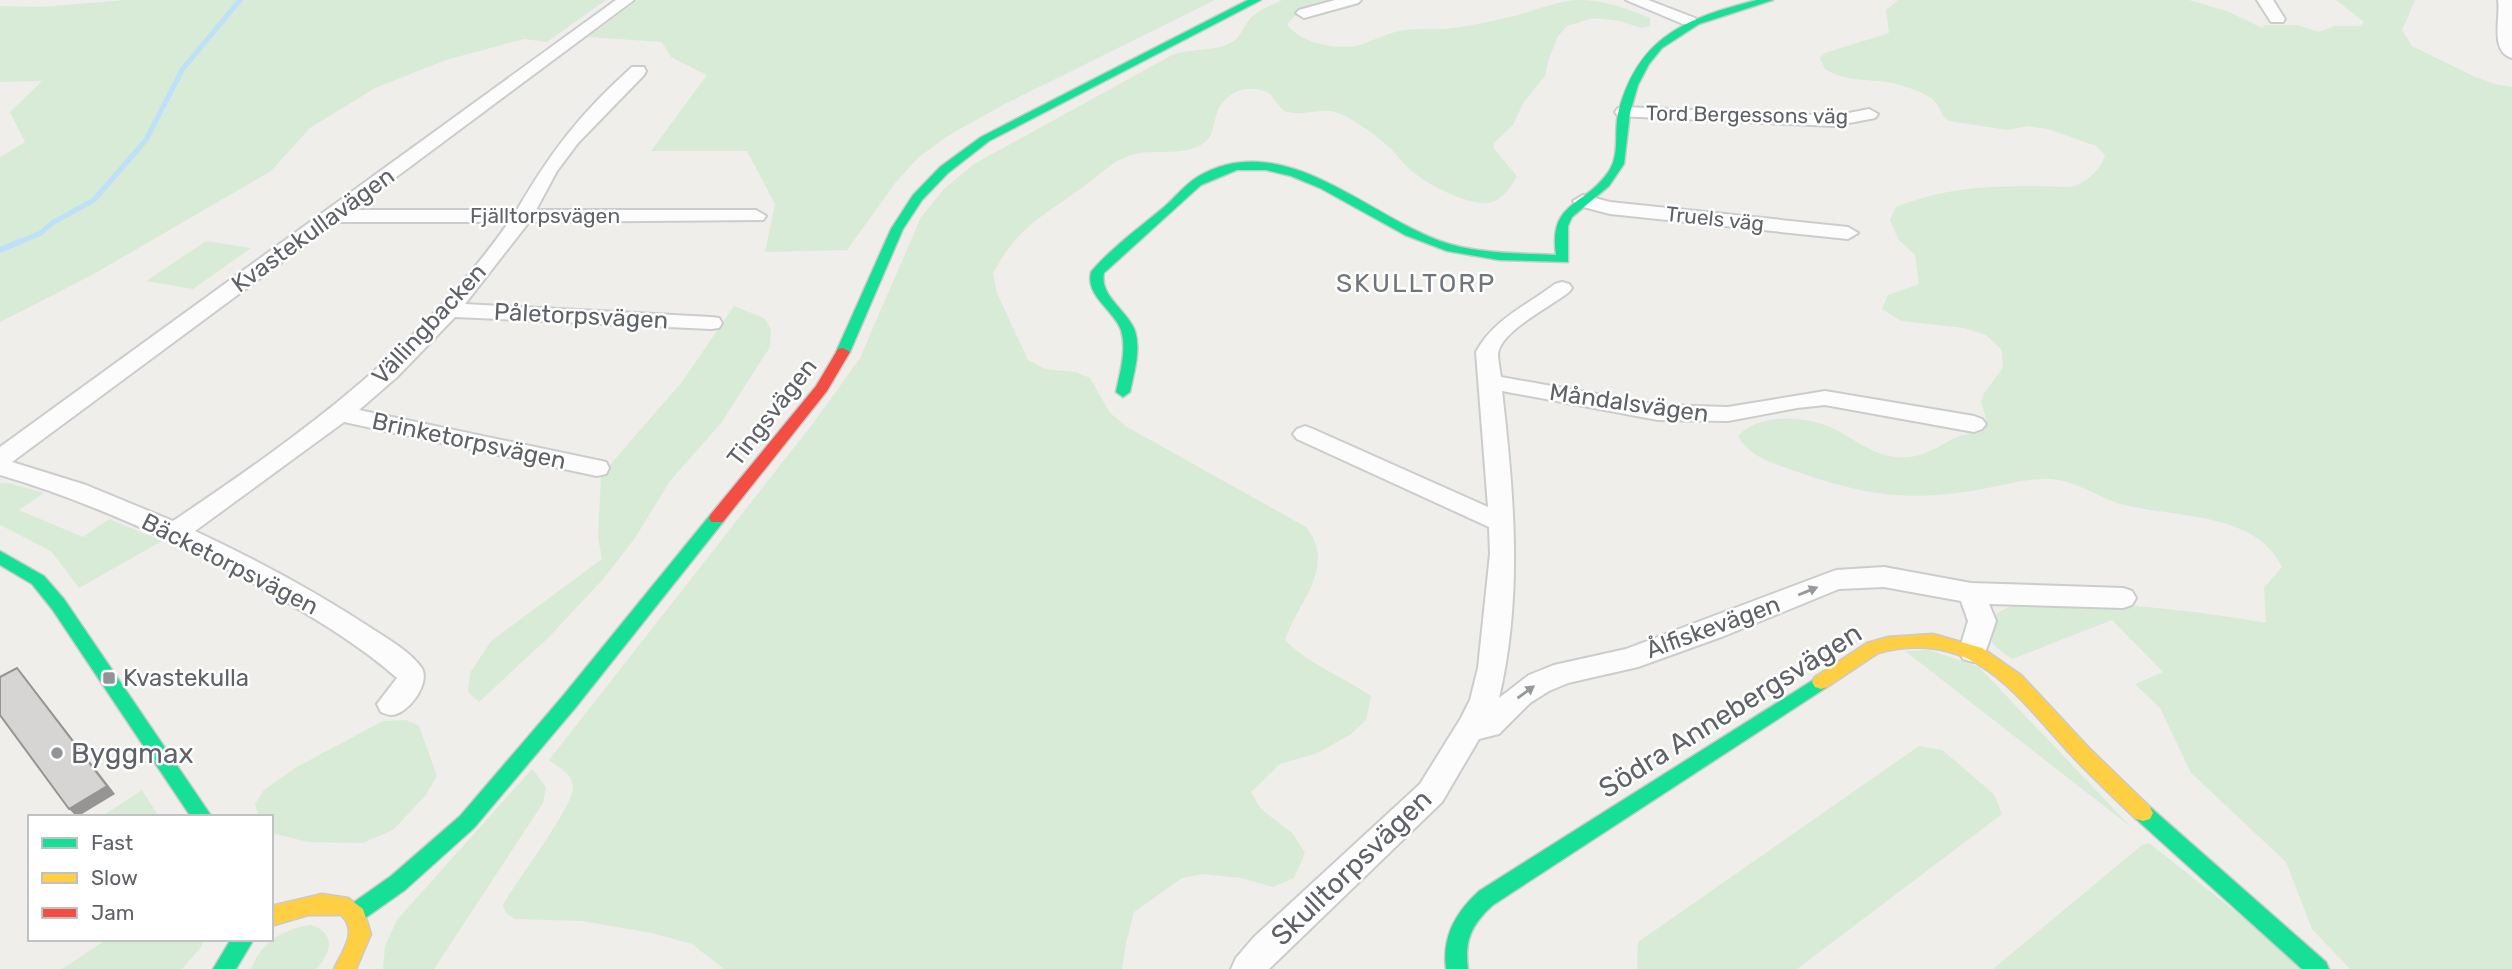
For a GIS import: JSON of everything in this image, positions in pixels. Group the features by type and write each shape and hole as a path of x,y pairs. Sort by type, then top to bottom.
{"street":[{"name":"Kvastekullavägen","path":"0,459 626,0"},
{"name":"Tingsvägen","path":"354,914 398,883 467,821 569,702 822,388 858,322 901,223 925,189 946,168 985,139 1256,0"},
{"path":"1304,13 1353,0"},
{"path":"1634,0 1689,21"},
{"path":"1123,392 1130,350 1129,332 1126,324 1096,285 1095,278 1205,177 1224,170 1263,166 1338,190 1408,233 1440,246 1478,253 1563,259 1558,245 1558,226 1563,217 1616,170 1621,156 1624,112 1637,72 1653,47 1672,30 1689,21 1768,0"},
{"path":"2265,0 2277,19"},
{"path":"2506,0 2508,12 2503,34 2512,52"},
{"name":"Vällingbacken","path":"175,531 284,458 341,414 450,310 522,217 552,165 595,113 638,71"},
{"name":"Tord Bergessons väg","path":"1624,112 1834,121 1855,119 1869,114"},
{"name":"Truels väg","path":"1583,201 1610,208 1848,233"},
{"name":"Fjälltorpsvägen","path":"333,216 756,216"},
{"name":"Skulltorpsvägen","path":"1248,969 1266,948 1431,793 1484,700 1492,668 1501,595 1503,520 1487,352 1492,341 1507,326 1562,288"},
{"name":"Påletorpsvägen","path":"450,310 711,323"},
{"name":"Måndalsvägen","path":"1491,382 1688,415 1724,415 1799,399 1825,398 1973,424"},
{"name":"Brinketorpsvägen","path":"341,414 597,468"},
{"path":"1305,434 1489,518 1503,520"},
{"name":"Bäcketorpsvägen","path":"0,467 76,490 175,531 248,567 329,615 401,664 411,674 411,681 391,704"},
{"path":"0,557 38,580 58,604 201,815"},
{"name":"Ålfiskevägen","path":"1472,725 1480,728 1489,726 1520,695 1539,683 1564,673 1628,659 1714,629 1836,580 1884,577 1971,593 2123,598"},
{"path":"1971,593 1982,621 1973,651"},
{"name":"Södra Annebergsvägen","path":"1457,969 1454,938 1464,917 1486,898 1873,648 1903,639 1950,643 1993,662 2009,675 2080,753 2136,807 2318,969"},
{"path":"273,914 298,904 321,901 340,904 354,914 359,925 356,962 345,969"},
{"path":"224,969 242,941"}],"green space":[{"path":"125,0 606,0 547,42 524,39 446,60 375,88 310,128 271,171 92,275 0,322 0,157 25,142 10,112 42,81 0,82 0,6 41,7"},
{"path":"638,0 1215,0 1003,105 949,135 919,157 896,182 847,250 765,252 775,204 747,151 651,151 707,75 671,57 662,42 588,37"},
{"path":"1282,0 1332,0 1299,12 1287,24 1310,41 1341,47 1360,45 1399,31 1466,26 1578,0 1606,3 1650,18 1650,26 1641,28 1620,21 1593,18 1567,26 1558,36 1545,76 1523,103 1513,125 1494,143 1494,149 1517,176 1507,192 1492,202 1462,199 1430,183 1414,173 1375,136 1345,116 1329,111 1288,112 1266,92 1240,90 1223,102 1210,136 1204,143 1181,151 1135,154 1109,166 1021,233 993,274 997,293 1028,360 1045,369 1076,372 1090,378 1110,413 1127,427 1306,527 1315,542 1317,570 1285,640 1316,663 1371,696 1366,720 1351,734 1318,753 1280,764 1251,792 1260,808 1293,834 1305,853 1294,878 1273,887 1241,878 1203,874 1182,878 1134,912 1122,969 724,969 692,944 652,933 582,921 515,919 506,913 503,905 554,828 573,788 571,779 565,772 549,760 814,422 860,358 921,217 944,189 974,164 1172,55 1232,42 1252,17"},
{"path":"1898,0 2189,0 2227,11 2262,28 2265,25 2297,25 2319,32 2334,26 2360,26 2364,22 2336,0 2415,0 2402,30 2412,46 2475,77 2512,87 2512,969 2350,969 2312,929 2286,862 2191,773 2160,708 2135,684 2163,672 2112,620 2012,659 1998,648 1989,635 1990,622 2001,611 2033,601 2150,607 2266,623 2264,588 2282,567 2270,549 2253,536 2233,526 2211,520 2121,504 2056,480 2029,480 1952,494 1906,496 1864,491 1771,462 1749,449 1738,436 1746,429 1767,420 1803,420 1825,425 1875,452 1910,457 1960,436 1981,432 1987,422 1981,402 1984,393 2003,368 2002,350 1986,335 1964,328 1901,321 1882,309 1888,295 1919,284 1915,255 1898,239 1890,220 1896,207 1939,194 2004,186 2071,187 2092,176 2105,155 2096,146 2051,130 2029,126 2007,130 1949,121 1933,99 1917,91 1887,82 1842,76 1825,69 1820,58 1825,53 1889,33 1886,10"},
{"path":"206,241 251,248 193,289 146,281"},
{"path":"734,306 764,318 771,329 770,347 721,423 670,481 635,538 604,578 549,637 479,702 468,692 470,673 491,641 602,559 598,537 601,475 682,382"},
{"path":"0,483 44,493 19,510 83,537 109,519 162,541 79,588 51,551 0,525"},
{"path":"1929,650 1979,667 2131,827 1905,651"},
{"path":"406,720 419,726 437,776 425,796 393,830 363,843 308,842 273,833 273,815 258,815 255,804 264,790 295,768 383,721"},
{"path":"1919,746 1942,750 1994,794 2002,814 1797,969 1637,969 1638,942"},
{"path":"532,769 546,787 543,803 434,969 383,969 385,946 397,920"},
{"path":"142,790 158,815 104,815"},
{"path":"2149,843 2308,969 1993,969 2142,845"},
{"path":"311,925 325,933 328,950 316,969 251,969 267,944 291,930"},
{"path":"104,941 203,941 182,969 62,969"}],"building":[{"name":"Byggmax","path":"17,668 107,786 69,809 0,715 0,677"}],"waterway":[{"path":"17,243 41,233 52,223 94,200 146,140 182,70 240,0"},
{"path":"0,250 21,241"}],"traffic: fast":[{"path":"843,352 897,229 917,198 944,170 985,139 1256,0"},
{"path":"1123,392 1130,357 1128,330 1100,291 1096,278 1098,272 1206,177 1236,167 1266,166 1295,173 1324,185 1436,244 1483,254 1563,259 1560,240 1567,215 1605,184 1618,164 1624,113 1632,85 1644,63 1658,46 1675,32 1717,14 1768,0"},
{"path":"354,914 398,883 467,822 569,702 717,518"},
{"path":"0,557 38,580 58,604 201,815"},
{"path":"1457,969 1456,948 1460,929 1470,913 1486,898 1821,682"},
{"path":"2143,813 2318,969"},
{"path":"224,969 242,941"}],"traffic: slow":[{"path":"1821,682 1873,648 1888,644 1933,641 1976,653 2015,680 2083,755 2143,813"},
{"path":"273,915 322,903 348,908 356,915 360,934 345,969"}],"traffic: jam":[{"path":"717,518 822,388 843,352"}],"place":[{"name":"Kvastekulla","path":"109,678"},
{"name":"Byggmax","path":"57,753"}],"district":[{"name":"SKULLTORP","path":"1416,283"}]}
